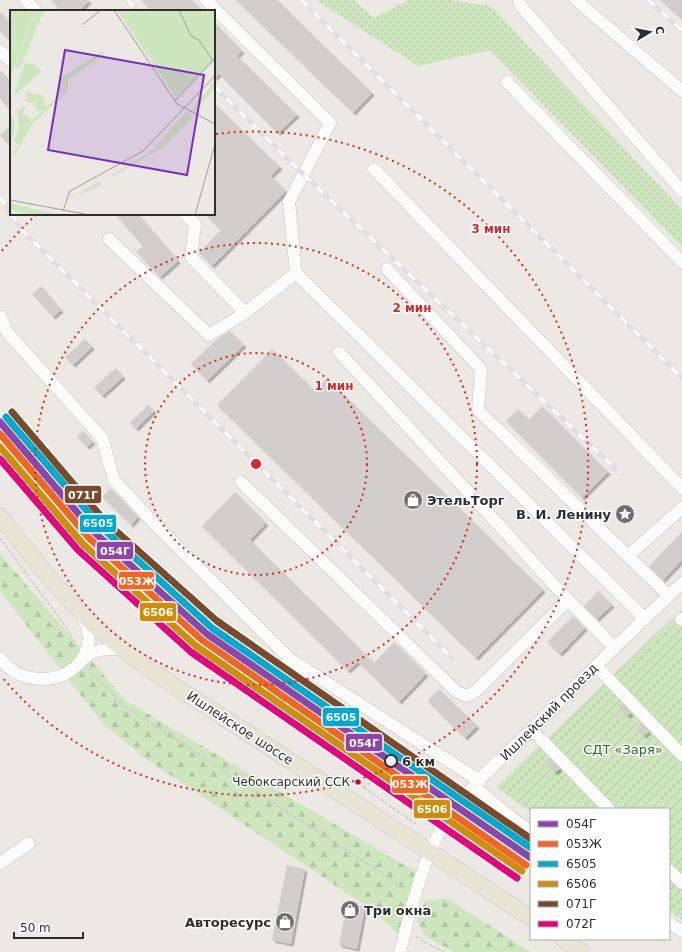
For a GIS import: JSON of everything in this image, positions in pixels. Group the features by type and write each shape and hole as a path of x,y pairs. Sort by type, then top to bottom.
{"main road":[{"name":"Ишлейское шоссе","path":"0,516 40,567 78,609 124,650 162,677 344,797 530,917"},
{"path":"564,940 582,952"}],"street":[{"path":"26,0 35,10"},
{"path":"206,0 330,123 289,202 296,273 645,619"},
{"path":"519,0 520,6 682,191"},
{"path":"576,0 682,91"},
{"path":"0,51 10,60"},
{"path":"507,82 682,262"},
{"path":"374,168 682,488"},
{"path":"186,215 195,224 191,257 245,313"},
{"path":"109,239 209,335 245,313 296,273"},
{"path":"386,269 481,369 478,410 669,596"},
{"path":"0,316 7,332 102,438 114,480 152,521 290,659 445,759 477,784 507,814 530,831"},
{"path":"339,352 568,600 615,648"},
{"path":"241,482 457,692 467,696 476,691 568,600"},
{"path":"628,556 682,508"},
{"name":"Ишлейский проезд","path":"400,952 413,902 431,852 445,823 455,807 531,730 682,583"},
{"path":"78,609 89,634 88,647 81,661"},
{"path":"0,658 9,668 23,676 39,679 54,678 69,672 92,653 113,648 124,650"},
{"path":"596,666 682,754"},
{"path":"531,730 608,808"},
{"path":"0,863 29,843"},
{"path":"670,871 682,883"},
{"path":"670,924 682,931"}],"path":[{"path":"0,538 68,630 81,661 122,704 407,890"},
{"path":"363,787 373,780 409,775 445,759"},
{"path":"358,782 416,824"},
{"path":"410,934 444,952"}],"green space":[{"path":"316,0 354,0 374,18 408,0 450,0 491,6 682,210 682,247 490,50 418,66"},
{"path":"0,554 126,701 416,872 398,934 372,910 146,759 104,725 0,591"},
{"name":"СДТ «Заря»","path":"682,609 682,920 670,912 670,808 530,808 530,811 496,787"},
{"path":"446,898 531,952 454,952 425,936 417,920 425,901"}],"building":[{"path":"51,0 90,0 80,10 61,10"},
{"path":"141,0 192,0 202,10 151,10"},
{"path":"236,0 277,0 372,93 353,113"},
{"path":"660,0 682,0 682,19"},
{"path":"0,12 10,22 10,41 0,31"},
{"path":"215,23 242,51 237,56 297,115 278,133 219,74 215,78"},
{"path":"0,70 10,81 10,110 0,99"},
{"path":"215,104 280,167 271,176 286,191 212,266 199,253 221,230 206,215 215,215"},
{"path":"10,126 10,147 0,135"},
{"path":"116,215 139,215 178,261 160,277 136,252 143,246"},
{"path":"41,286 61,310 53,317 32,294"},
{"path":"230,331 244,345 207,381 191,364 217,339"},
{"path":"85,339 92,347 73,365 65,357"},
{"path":"272,349 315,391 327,378 543,590 476,658 217,405"},
{"path":"116,368 123,377 102,396 94,387"},
{"path":"148,405 154,411 136,429 130,423"},
{"path":"542,406 608,472 582,498 506,421 518,409 529,420"},
{"path":"83,431 93,442 87,447 77,437"},
{"path":"110,488 138,517 131,525 102,497"},
{"path":"235,492 266,523 250,540 374,663 394,642 426,674 399,702 358,662 348,671 202,526"},
{"path":"682,532 682,560 663,580 649,566"},
{"path":"598,591 612,605 597,619 584,606"},
{"path":"573,616 585,628 560,654 547,642"},
{"path":"439,689 477,726 465,738 427,701"},
{"path":"621,703 631,713 627,716 618,706"},
{"path":"641,723 649,732 644,736 636,728"},
{"path":"549,758 560,769 555,773 545,762"},
{"path":"287,865 305,869 291,944 272,940"},
{"path":"347,903 365,907 357,949 339,945"}],"railway":[{"path":"127,0 137,10"},
{"path":"301,0 682,378"},
{"path":"648,0 682,30"},
{"path":"215,87 303,174 620,473"},
{"path":"0,197 10,212"},
{"path":"12,215 22,230 452,658"}],"transit line":[{"name":"071Г","path":"12,412 105,521 217,621 530,838"},
{"name":"6505","path":"6,417 100,526 212,628 530,847"},
{"name":"054Г","path":"0,422 94,532 207,634 530,857"},
{"name":"053Ж","path":"0,434 89,538 202,640 526,865"},
{"name":"6506","path":"0,447 83,544 196,646 522,871"},
{"name":"072Г","path":"0,459 78,550 191,652 517,878"}],"place":[{"name":"ЭтельТорг","path":"413,500"},
{"name":"В. И. Ленину","path":"625,514"},
{"name":"6 км","path":"391,761"},
{"name":"Чебоксарский ССК","path":"358,782"},
{"name":"Три окна","path":"350,910"},
{"name":"Авторесурс","path":"285,922"}]}
